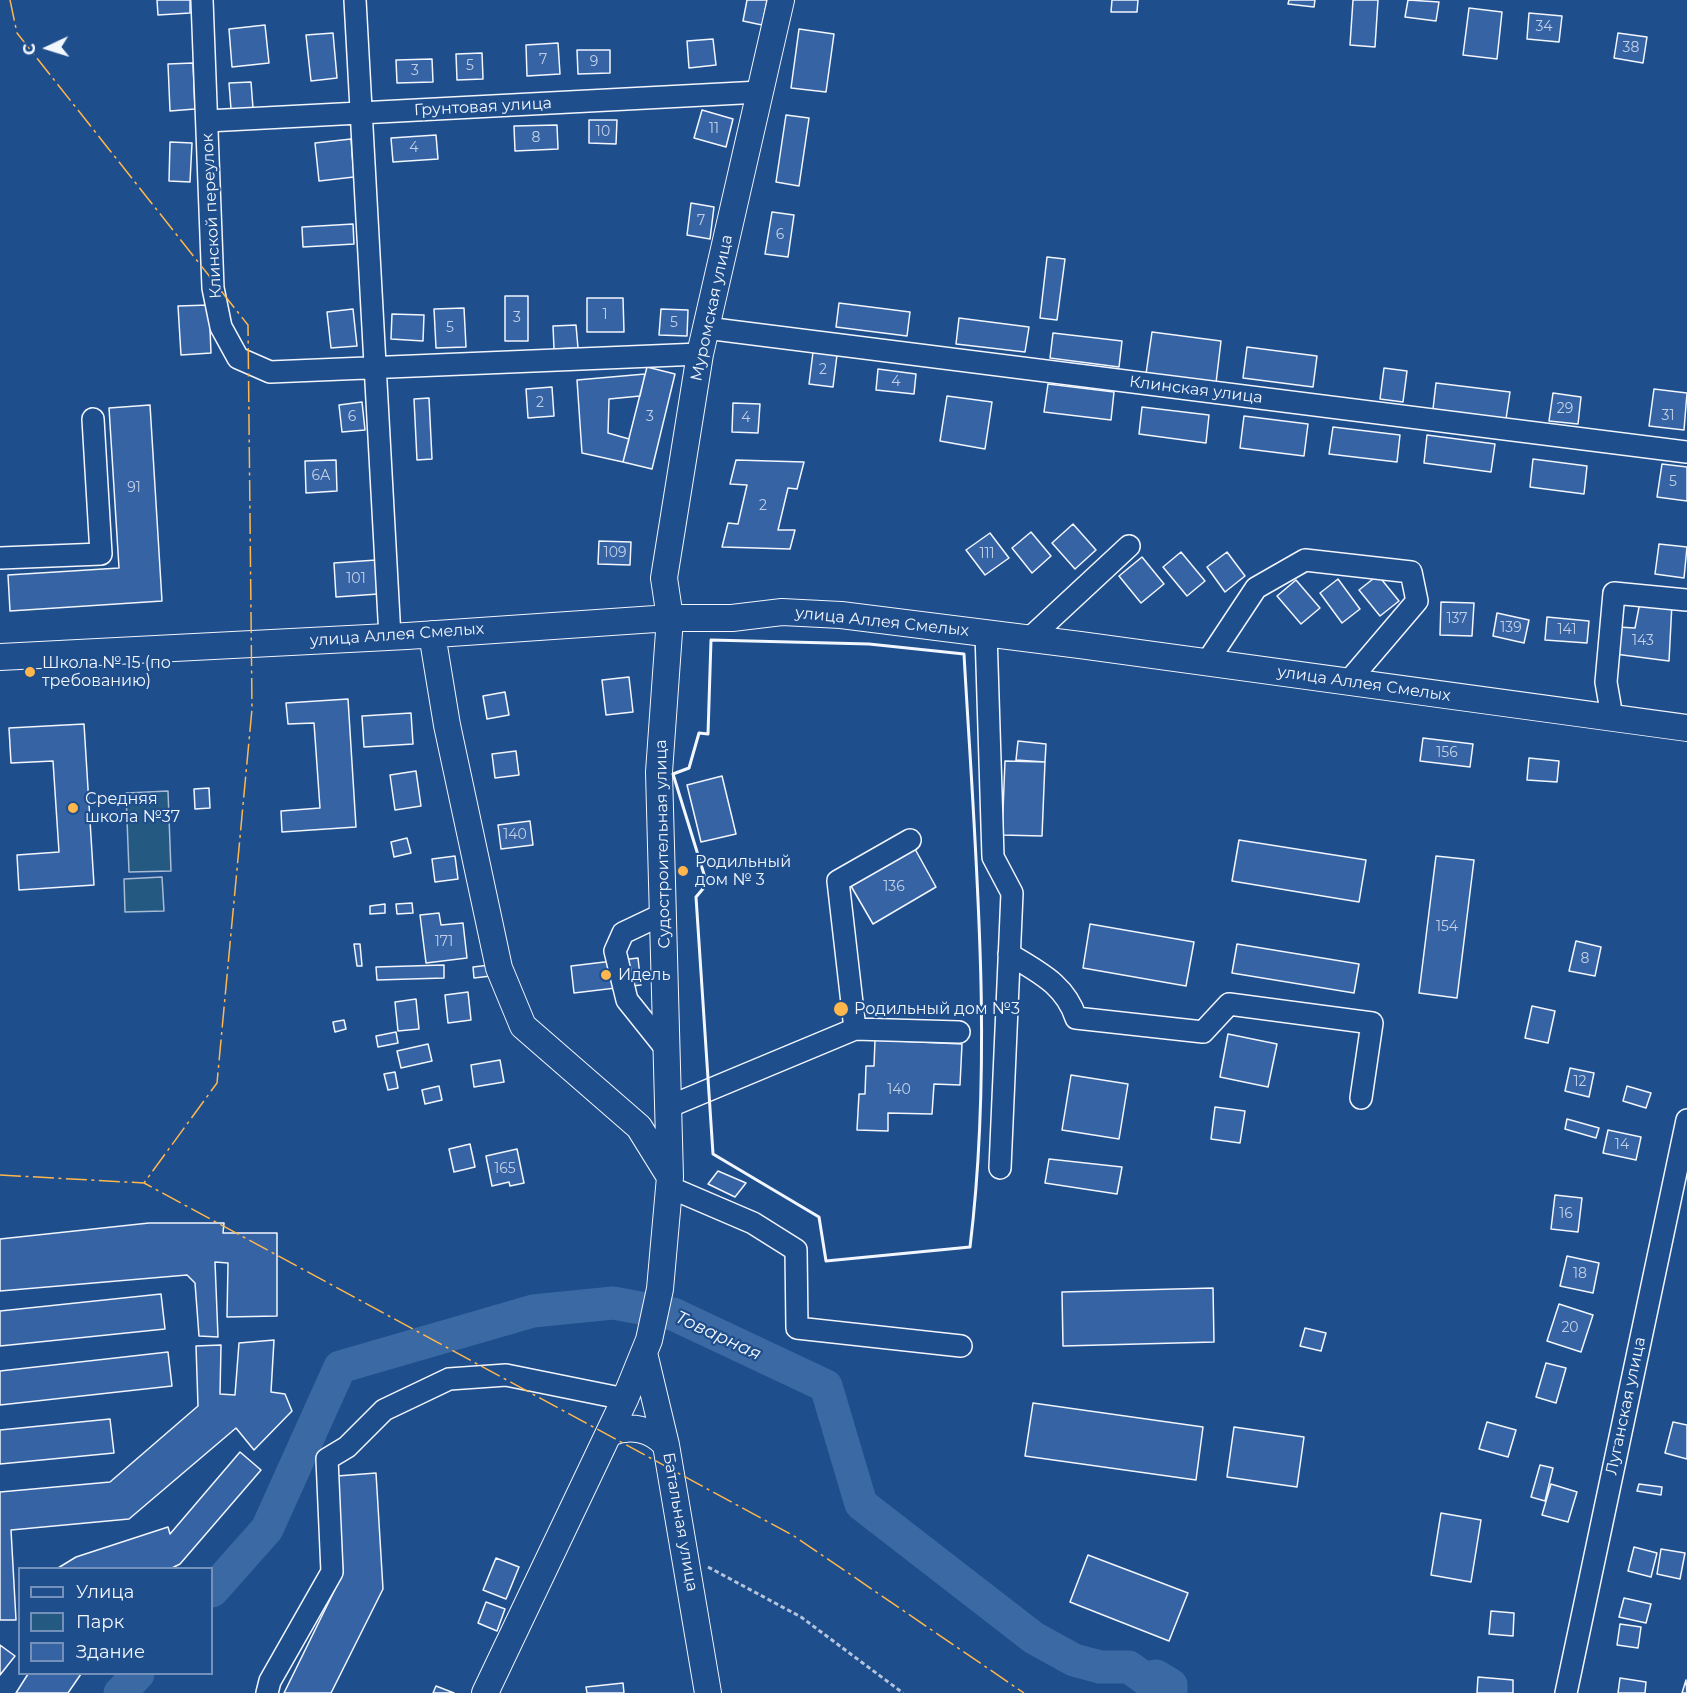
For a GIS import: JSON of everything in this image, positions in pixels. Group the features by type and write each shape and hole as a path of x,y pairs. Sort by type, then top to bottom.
{"main road":[{"name":"Муромская улица","path":"670,618 664,578 700,354 781,0"},
{"name":"улица Аллея Смелых","path":"0,657 390,637 670,618 732,618 782,612 841,615 1030,638 1687,728"},
{"name":"Судостроительная улица","path":"485,1693 625,1399 646,1346 660,1289 670,1182 659,771 670,618"},
{"path":"432,634 447,724 499,968 523,1026 639,1127 670,1182"},
{"path":"639,1127 650,1128 659,1122 669,1107"},
{"name":"Батальная улица","path":"646,1346 666,1445 708,1693"},
{"path":"610,1433 624,1428 648,1431 666,1445"}],"street":[{"name":"Клинской переулок","path":"202,0 213,288 220,327 238,358 270,372 700,354"},
{"path":"355,0 390,637"},
{"name":"Грунтовая улица","path":"207,122 760,92"},
{"name":"Клинская улица","path":"706,328 1687,452"},
{"path":"0,558 100,554 93,419"},
{"path":"1030,638 1129,546"},
{"path":"1208,662 1256,588 1305,560 1411,572 1417,601 1348,682"},
{"path":"1608,717 1610,705 1606,682 1614,593 1687,600"},
{"path":"986,633 993,857 1012,893 1000,1168"},
{"path":"855,1029 838,881 910,840"},
{"path":"663,914 623,933 615,951 627,1000 667,1050"},
{"path":"1009,954 1056,983 1071,1001 1076,1018 1203,1032 1229,1004 1372,1023 1361,1098"},
{"path":"669,1107 855,1029 959,1032"},
{"name":"Луганская улица","path":"1566,1693 1687,1120"},
{"path":"670,1182 753,1223 796,1250 797,1328 961,1346"},
{"path":"267,1693 270,1681 332,1572 327,1459 347,1447 384,1410 449,1379 506,1375 625,1399"}],"path":[{"path":"708,1567 801,1617 903,1693"}],"green space":[{"path":"168,791 171,871 129,872 126,793"},
{"path":"162,877 164,911 125,912 124,879"}],"building":[{"path":"157,0 190,0 190,13 158,15"},
{"path":"747,0 767,0 762,25 743,21"},
{"path":"1112,0 1138,0 1137,12 1111,12"},
{"path":"1289,0 1315,0 1314,7 1288,4"},
{"path":"1353,0 1378,0 1375,47 1350,45"},
{"path":"1408,0 1439,2 1436,21 1405,17"},
{"path":"1469,8 1502,12 1497,59 1463,55"},
{"path":"1529,13 1562,16 1559,42 1527,39"},
{"path":"265,25 269,63 232,67 229,29"},
{"path":"799,29 834,34 826,92 791,88"},
{"path":"333,33 337,78 311,81 306,35"},
{"path":"1618,33 1647,37 1643,63 1614,58"},
{"path":"713,39 716,65 689,68 687,41"},
{"path":"558,43 560,74 527,76 526,45"},
{"path":"577,50 610,50 610,73 578,74"},
{"path":"482,53 483,79 457,80 456,54"},
{"path":"432,59 433,82 397,83 396,60"},
{"path":"193,63 195,109 170,111 168,64"},
{"path":"251,82 253,108 231,109 229,83"},
{"path":"702,110 733,119 726,147 694,138"},
{"path":"786,115 809,118 799,186 776,182"},
{"path":"589,120 617,120 616,144 589,143"},
{"path":"557,125 558,149 515,151 514,126"},
{"path":"436,135 438,159 393,162 391,138"},
{"path":"351,139 354,177 319,181 315,143"},
{"path":"170,142 192,143 190,182 169,181"},
{"path":"691,203 714,207 710,239 687,235"},
{"path":"772,212 794,215 788,257 765,254"},
{"path":"353,224 354,244 303,247 302,227"},
{"path":"1047,257 1065,259 1057,320 1040,318"},
{"path":"505,296 528,296 528,341 505,341"},
{"path":"587,298 623,298 624,332 587,332"},
{"path":"839,303 910,312 907,336 836,327"},
{"path":"209,305 211,353 181,355 178,306"},
{"path":"464,308 466,347 436,348 434,309"},
{"path":"353,309 357,346 331,348 327,312"},
{"path":"661,309 688,310 687,336 659,335"},
{"path":"392,314 424,315 423,341 391,339"},
{"path":"959,318 1029,327 1025,352 956,344"},
{"path":"576,325 578,348 554,349 553,326"},
{"path":"1152,332 1221,341 1216,383 1146,374"},
{"path":"1053,333 1122,341 1119,367 1050,358"},
{"path":"1247,347 1317,356 1313,387 1243,378"},
{"path":"813,352 837,355 833,387 809,384"},
{"path":"647,367 675,374 652,469 623,462"},
{"path":"1384,368 1407,371 1403,402 1380,399"},
{"path":"878,369 916,374 914,394 876,390"},
{"path":"645,374 640,396 609,399 608,433 629,439 623,462 582,453 577,380"},
{"path":"1436,383 1510,392 1506,419 1433,409"},
{"path":"1048,384 1114,392 1111,420 1044,412"},
{"path":"552,387 554,416 528,418 526,389"},
{"path":"1654,389 1687,393 1684,430 1649,426"},
{"path":"1553,393 1581,397 1578,424 1549,421"},
{"path":"947,396 992,402 985,449 940,441"},
{"path":"429,398 432,459 417,460 414,399"},
{"path":"362,402 365,430 342,432 339,405"},
{"path":"733,403 760,404 758,433 732,432"},
{"path":"150,405 162,601 10,611 8,575 119,568 109,408"},
{"path":"1142,407 1209,415 1206,443 1139,434"},
{"path":"1244,416 1308,424 1304,456 1240,448"},
{"path":"1333,427 1400,435 1397,462 1329,454"},
{"path":"1427,435 1495,444 1491,472 1424,463"},
{"path":"1533,459 1587,466 1584,494 1530,487"},
{"path":"336,460 337,491 306,493 305,461"},
{"path":"736,460 804,462 797,489 788,488 778,530 795,530 790,549 722,547 728,523 738,524 747,485 730,484"},
{"path":"1662,464 1687,467 1687,501 1657,497"},
{"path":"1073,524 1096,550 1075,569 1052,543"},
{"path":"1031,532 1051,556 1032,573 1012,548"},
{"path":"990,533 1009,558 985,575 966,550"},
{"path":"599,541 631,542 630,565 598,564"},
{"path":"1659,544 1687,547 1684,578 1655,574"},
{"path":"1181,552 1205,581 1187,596 1163,567"},
{"path":"1227,552 1245,576 1225,592 1207,567"},
{"path":"1142,557 1164,584 1141,603 1119,576"},
{"path":"376,560 378,594 336,597 334,563"},
{"path":"1378,575 1399,601 1380,616 1359,590"},
{"path":"1338,579 1360,609 1342,623 1320,593"},
{"path":"1296,580 1320,608 1301,624 1277,596"},
{"path":"1441,602 1474,603 1472,636 1440,635"},
{"path":"1640,602 1672,603 1669,661 1615,654 1618,627 1635,628"},
{"path":"1497,613 1529,620 1524,643 1493,636"},
{"path":"1547,617 1589,621 1587,643 1545,640"},
{"path":"629,677 633,712 606,715 602,680"},
{"path":"505,692 509,715 487,719 483,696"},
{"path":"348,699 356,827 282,832 281,811 320,808 314,723 288,724 286,703"},
{"path":"411,713 413,744 364,747 362,716"},
{"name":"Средняя школа №37","path":"84,724 94,885 19,890 17,855 59,852 53,761 11,763 9,728"},
{"path":"1423,738 1473,744 1470,767 1420,761"},
{"path":"1018,741 1046,744 1045,762 1016,760"},
{"path":"516,751 519,775 495,778 492,754"},
{"path":"1529,758 1559,761 1557,782 1527,780"},
{"path":"1005,761 1045,762 1042,836 1002,835"},
{"path":"416,771 421,806 395,810 390,775"},
{"path":"722,776 736,834 701,842 687,785"},
{"path":"209,788 210,808 195,809 194,789"},
{"path":"530,821 533,845 501,849 498,825"},
{"path":"407,838 411,853 394,857 391,842"},
{"path":"1239,840 1366,860 1359,902 1232,881"},
{"path":"915,849 936,887 873,924 851,886"},
{"path":"455,856 458,879 435,882 432,859"},
{"path":"1436,856 1474,860 1457,998 1419,993"},
{"path":"412,903 413,913 397,914 396,904"},
{"path":"385,904 385,913 370,914 370,906"},
{"path":"439,913 441,925 463,923 467,958 426,963 420,915"},
{"path":"1090,924 1194,942 1186,986 1083,968"},
{"path":"1576,941 1601,947 1595,976 1569,971"},
{"path":"354,944 360,944 362,966 357,966"},
{"path":"1237,944 1359,964 1354,993 1232,973"},
{"name":"Идель","path":"638,958 641,985 574,993 571,966"},
{"path":"444,965 444,978 377,980 376,967"},
{"path":"490,965 491,976 474,978 473,967"},
{"path":"468,992 471,1020 448,1023 445,995"},
{"path":"416,999 419,1029 398,1031 395,1002"},
{"path":"1532,1006 1555,1011 1548,1043 1525,1038"},
{"path":"344,1020 346,1029 335,1032 333,1022"},
{"path":"396,1032 398,1043 378,1047 376,1036"},
{"path":"1228,1034 1277,1044 1268,1087 1220,1077"},
{"path":"875,1040 962,1044 960,1085 934,1084 932,1114 888,1113 888,1131 857,1130 859,1094 865,1094 866,1066 874,1066"},
{"path":"428,1044 432,1061 401,1068 397,1051"},
{"path":"500,1060 504,1082 474,1087 471,1065"},
{"path":"1570,1068 1594,1073 1589,1097 1565,1091"},
{"path":"395,1072 398,1088 388,1090 384,1074"},
{"path":"1071,1075 1128,1084 1119,1139 1062,1130"},
{"path":"439,1086 442,1100 425,1104 422,1090"},
{"path":"1627,1086 1651,1093 1646,1108 1623,1101"},
{"path":"1215,1107 1245,1111 1240,1143 1211,1139"},
{"path":"1567,1119 1599,1128 1596,1138 1565,1129"},
{"path":"1608,1130 1641,1137 1636,1160 1603,1153"},
{"path":"470,1144 475,1167 454,1172 449,1149"},
{"path":"517,1149 524,1183 510,1186 509,1182 492,1186 486,1156"},
{"path":"1049,1159 1122,1167 1117,1194 1045,1183"},
{"path":"718,1171 746,1183 735,1197 708,1184"},
{"path":"1555,1195 1582,1198 1578,1232 1551,1229"},
{"path":"149,1223 224,1223 223,1233 277,1233 277,1316 227,1317 228,1263 215,1262 218,1337 199,1336 195,1283 187,1275 0,1291 0,1239"},
{"path":"1567,1256 1599,1263 1593,1293 1560,1286"},
{"path":"1213,1288 1214,1342 1063,1346 1062,1292"},
{"path":"161,1294 165,1329 0,1346 0,1311"},
{"path":"1559,1304 1593,1315 1581,1352 1547,1341"},
{"path":"1305,1328 1326,1333 1321,1351 1300,1346"},
{"path":"274,1340 271,1392 285,1394 292,1411 254,1450 236,1428 129,1519 11,1530 16,1620 0,1620 0,1492 110,1482 198,1406 196,1346 221,1345 220,1394 235,1395 239,1343"},
{"path":"168,1352 172,1386 0,1405 0,1371"},
{"path":"1546,1363 1566,1368 1556,1403 1536,1397"},
{"path":"1033,1403 1203,1427 1196,1480 1025,1456"},
{"path":"110,1419 114,1453 0,1464 0,1430"},
{"path":"1487,1422 1516,1430 1508,1457 1479,1449"},
{"path":"1673,1422 1687,1425 1687,1459 1665,1453"},
{"path":"1234,1427 1304,1437 1297,1487 1227,1477"},
{"path":"240,1452 261,1470 180,1564 174,1567 60,1567 76,1557 168,1527 170,1534"},
{"path":"1540,1465 1553,1468 1545,1501 1531,1497"},
{"path":"376,1473 383,1589 331,1693 284,1693 343,1573 337,1476"},
{"path":"1551,1484 1577,1492 1568,1522 1542,1515"},
{"path":"1639,1484 1662,1487 1661,1495 1637,1491"},
{"path":"1441,1513 1481,1520 1471,1582 1431,1575"},
{"path":"1634,1547 1657,1553 1651,1577 1628,1571"},
{"path":"1661,1549 1685,1553 1680,1579 1657,1574"},
{"path":"1088,1555 1188,1593 1169,1641 1070,1602"},
{"path":"496,1558 519,1567 506,1599 483,1590"},
{"path":"1624,1598 1651,1604 1646,1623 1619,1617"},
{"path":"486,1602 505,1609 497,1631 478,1623"},
{"path":"1491,1611 1514,1613 1513,1636 1489,1634"},
{"path":"1620,1624 1641,1627 1638,1648 1617,1645"},
{"path":"0,1645 15,1656 0,1675"},
{"path":"27,1675 80,1675 68,1693 16,1693"},
{"path":"1478,1677 1513,1680 1513,1693 1477,1693"},
{"path":"1620,1678 1646,1682 1645,1693 1618,1693"},
{"path":"1686,1680 1687,1693 1682,1693"},
{"path":"623,1683 624,1693 587,1693 586,1687"},
{"path":"436,1686 454,1693 433,1693"}],"waterway":[{"name":"Товарная","path":"213,1590 267,1529 340,1367 533,1311 613,1303 673,1314 826,1386 861,1504 1034,1638 1074,1660 1100,1667 1129,1667 1144,1678 1156,1676 1171,1685 1171,1693"},
{"name":"Товарная","path":"120,1693 137,1675"}],"wall":[{"path":"711,640 869,644 964,654 977,876 982,1025 981,1099 970,1247 826,1261 819,1217 713,1154 696,897 707,884 673,774 689,768 699,733 708,734 711,640"}],"power":[{"path":"10,0 17,33 248,325 252,709 217,1083 144,1183"},
{"path":"0,1175 144,1183 794,1536 1024,1693"}],"place":[{"name":"Школа № 15 (по требованию)","path":"30,672"},
{"name":"Средняя школа №37","path":"73,808"},
{"name":"Родильный дом № 3","path":"683,871"},
{"name":"Идель","path":"606,975"},
{"name":"Родильный дом №3","path":"841,1009"}]}
